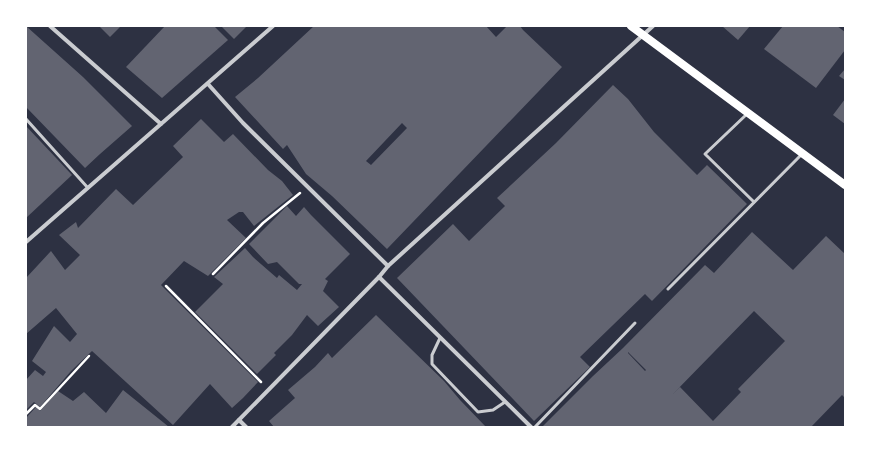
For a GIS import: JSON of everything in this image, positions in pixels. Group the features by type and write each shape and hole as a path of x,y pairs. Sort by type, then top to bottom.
{"main road":[{"path":"631,26 845,185"}],"street":[{"path":"50,26 161,124"},
{"path":"26,242 273,26"},
{"path":"232,427 379,278 388,266 653,26"},
{"path":"208,84 243,123 388,266"},
{"path":"379,278 530,427"},
{"path":"239,420 246,427"}],"lane":[{"path":"748,113 705,154 754,202"},
{"path":"26,119 88,188"},
{"path":"668,288 802,153"},
{"path":"535,427 635,324"},
{"path":"440,338 432,355 432,364 478,412 493,410 505,402"}],"path":[{"path":"213,274 263,223 308,187"},
{"path":"166,286 269,389"},
{"path":"26,414 35,405 40,409 89,356"}],"building":[{"path":"26,26 83,77 132,126 85,168 26,107"},
{"path":"99,26 121,26 110,37"},
{"path":"165,26 214,26 228,40 162,98 126,67"},
{"path":"221,26 247,26 234,39"},
{"path":"314,26 486,26 496,37 507,26 520,26 562,67 387,249 332,196 306,174 287,145 283,149 235,97 258,78","holes":["402,123 407,128 371,165 366,161"]},
{"path":"722,26 750,26 738,40"},
{"path":"783,26 837,26 845,32 845,50 816,88 764,49"},
{"path":"845,69 845,80 839,76"},
{"path":"613,85 628,99 654,132 697,175 707,165 747,204 652,301 645,294 580,357 590,367 534,421 397,278 453,224 469,241 505,206 497,198 556,143"},
{"path":"845,99 845,124 833,115"},
{"path":"201,119 224,142 233,134 268,170 282,181 293,195 254,226 243,212 239,212 227,220 246,238 208,276 184,261 161,285 258,382 232,408 210,384 173,425 92,351 71,371 40,407 34,402 26,410 26,380 35,370 43,376 46,372 32,361 54,326 70,342 77,334 56,308 26,334 26,278 51,251 65,270 80,255 59,235 76,222 78,228 116,189 133,205 183,157 173,146"},
{"path":"26,126 72,175 26,218"},
{"path":"287,206 296,216 304,207 350,254 325,279 328,281 323,291 339,307 318,326 307,315 292,335 274,353 276,355 257,374 195,312 223,284 214,277 245,248 277,278 279,275 297,290 302,284 299,284 277,262 268,264 249,244"},
{"path":"752,232 793,270 826,236 845,254 845,398 842,395 811,427 542,427 705,265 714,273","holes":["754,311 785,341 738,389 741,392 713,421 680,387 672,395","628,353 646,370 645,371"]},
{"path":"376,315 444,381 486,427 274,427 269,421 295,398 288,390 315,367 328,353 332,358"},
{"path":"123,390 169,427 26,427 26,418 36,407 40,411 58,391 73,401 84,392 106,413"}]}
